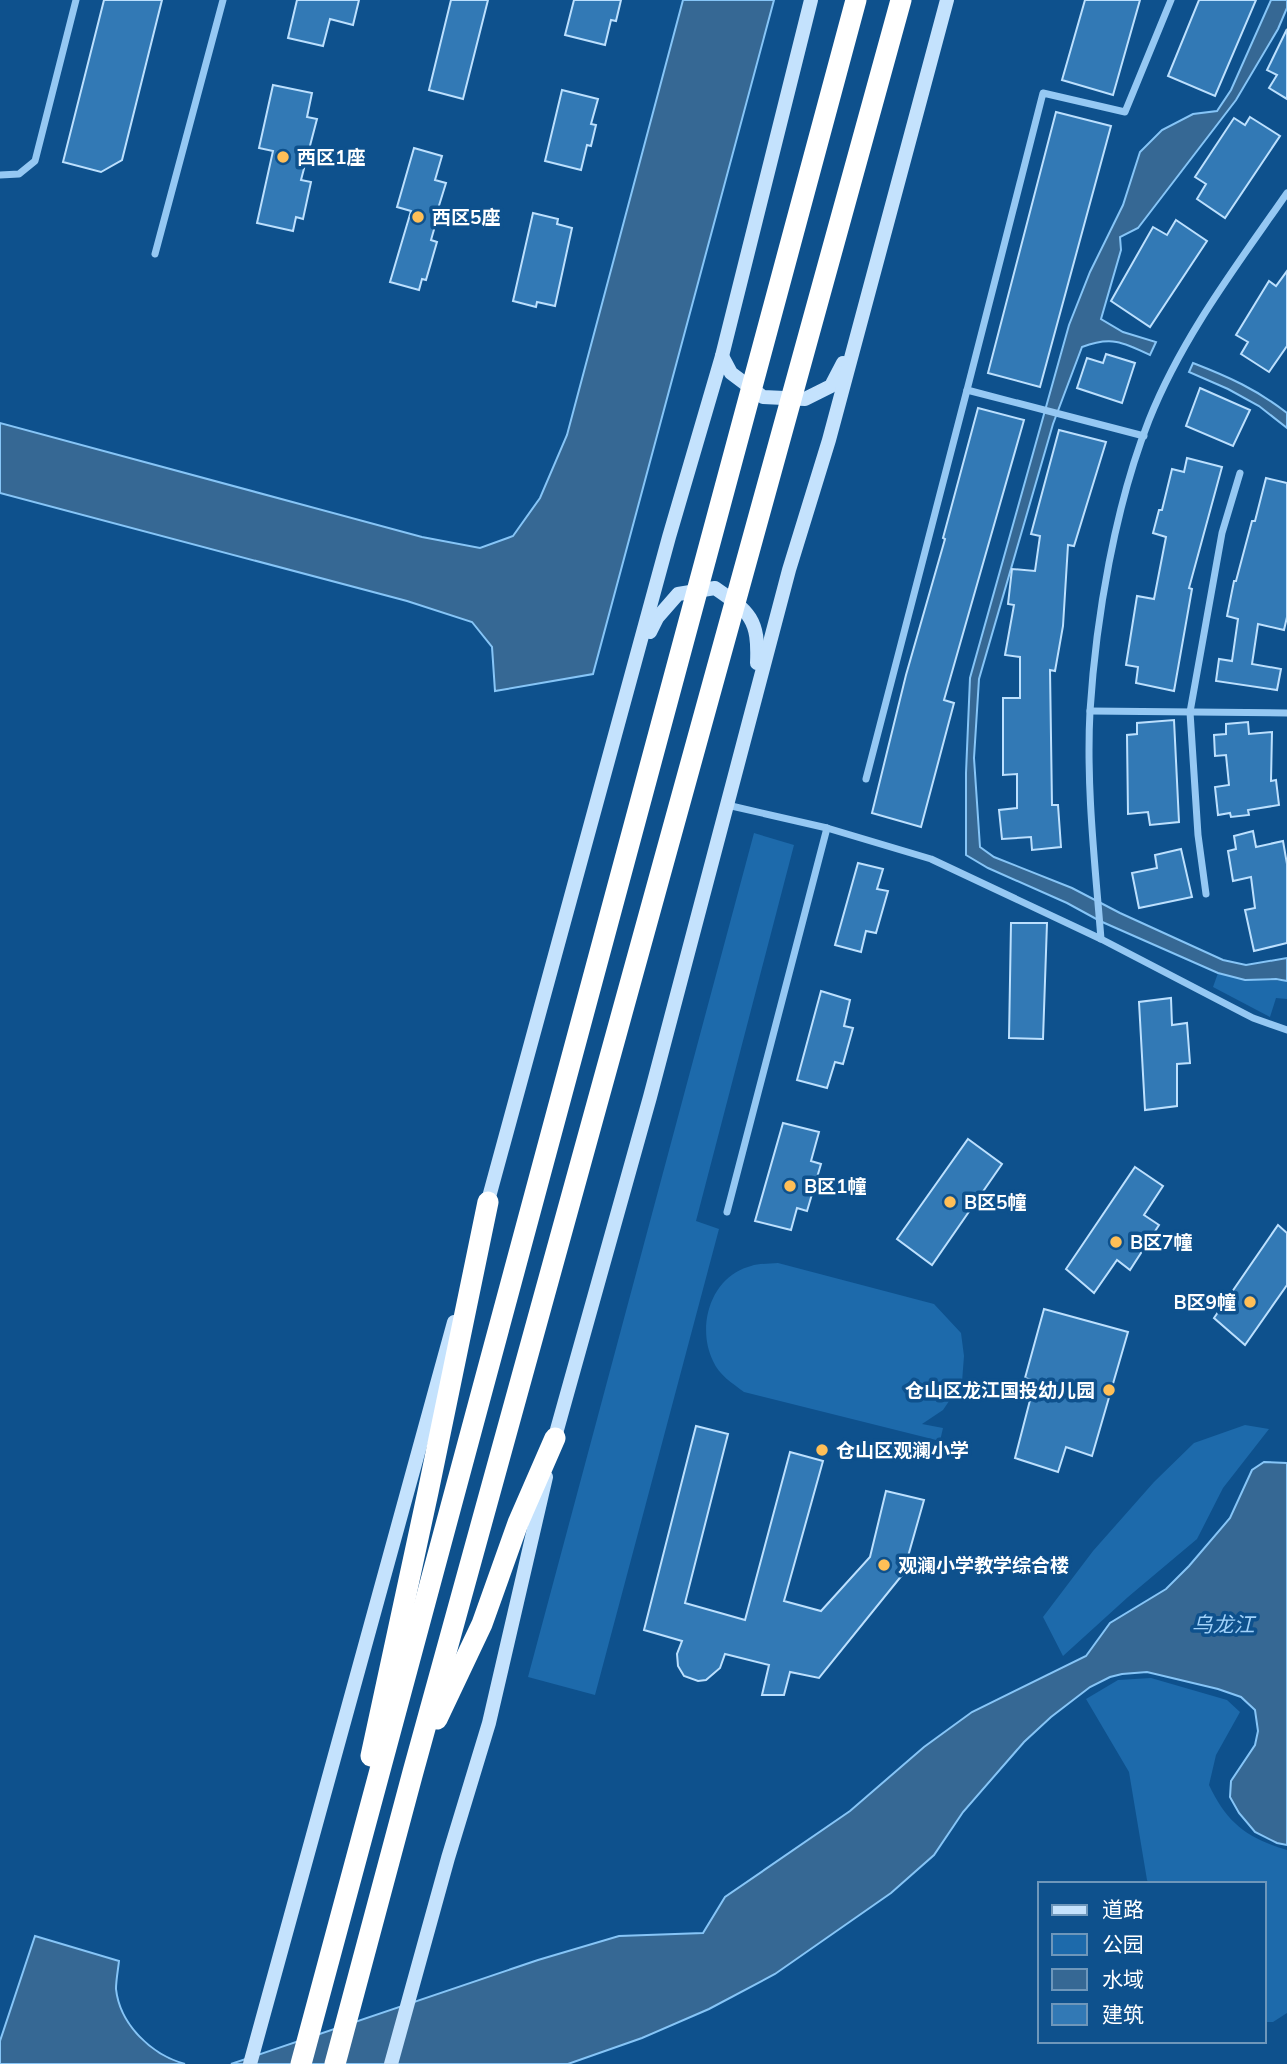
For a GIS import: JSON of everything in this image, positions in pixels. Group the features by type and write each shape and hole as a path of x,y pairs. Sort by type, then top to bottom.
{"highway":[{"path":"301,2064 856,0"},
{"path":"335,2064 412,1772 901,0"},
{"path":"311,2028 488,1202"},
{"path":"412,1772 482,1624 518,1523 555,1438"}],"main road":[{"path":"250,2064 669,537 722,356 811,0"},
{"path":"391,2064 489,1723 555,1438 650,1097 789,570 829,440 947,0"},
{"path":"722,356 731,373 763,397 804,398 831,386 853,345"},
{"path":"636,662 657,618 678,594 715,588 744,608 758,636 756,693"}],"street":[{"path":"0,175 19,174 36,161 75,0"},
{"path":"155,254 223,0"},
{"path":"866,779 1043,93 1125,112 1171,0"},
{"path":"1101,939 1090,770 1090,711 1105,587 1121,512 1149,419 1179,357 1213,299 1287,193"},
{"path":"967,390 1144,436"},
{"path":"1206,894 1198,835 1190,712 1222,533 1240,473"},
{"path":"1090,711 1287,713"},
{"path":"727,805 827,828 931,859 1101,939 1254,1018 1287,1030"},
{"path":"726,1212 827,828"}],"green space":[{"path":"754,833 794,845 696,1221 719,1229 595,1695 528,1677"},
{"path":"1218,973 1245,980 1287,981 1287,999 1276,998 1270,1017 1213,987"},
{"path":"778,1263 934,1304 961,1333 964,1356 962,1382 943,1410 922,1424 943,1428 940,1441 744,1392 722,1375 713,1361 706,1333 707,1318 717,1291 737,1272 754,1265"},
{"path":"1245,1425 1269,1429 1223,1488 1197,1539 1063,1656 1043,1617 1093,1551 1154,1482 1194,1443"},
{"path":"1151,1678 1227,1700 1240,1712 1216,1755 1209,1785 1223,1810 1240,1827 1260,1840 1287,1850 1287,2013 1273,2022 1266,2022 1266,1882 1147,1880 1129,1772 1086,1699 1118,1680"}],"water":[{"path":"683,0 774,0 593,674 495,691 492,647 472,622 407,601 0,493 0,423 422,537 480,548 513,536 540,498 567,435"},
{"path":"1271,0 1287,0 1287,8 1278,29 1236,100 1138,228 1120,237 1121,250 1101,319 1123,332 1156,342 1150,355 1109,341 1082,347 1053,424 979,679 974,758 980,847 994,857 1072,888 1223,960 1246,965 1287,958 1287,981 1245,980 1218,973 1100,921 966,855 970,678 1069,325 1090,272 1123,205 1140,152 1162,130 1193,114 1217,111 1231,90"},
{"path":"1193,363 1242,384 1276,405 1287,413 1287,428 1259,406 1189,372"},
{"name":"乌龙江","path":"1264,1462 1287,1463 1287,1845 1255,1832 1230,1797 1231,1781 1255,1745 1258,1731 1255,1710 1241,1697 1218,1689 1147,1672 1122,1674 1090,1687 1024,1742 963,1812 934,1855 891,1893 775,1974 709,2009 642,2038 568,2064 231,2064 538,1960 619,1936 703,1933 725,1897 850,1811 924,1747 972,1712 1086,1656 1110,1623 1166,1589 1230,1518 1252,1470"},
{"path":"35,1936 119,1961 116,1989 124,2015 131,2026 161,2054 185,2064 0,2064 0,2041"}],"building":[{"path":"104,0 162,0 122,160 101,172 63,162"},
{"path":"297,0 359,0 353,25 330,19 323,46 288,38"},
{"path":"451,0 488,0 463,99 429,90"},
{"path":"574,0 621,0 616,21 611,20 605,45 565,35"},
{"path":"1085,0 1140,0 1113,95 1062,80"},
{"path":"1199,0 1256,0 1215,96 1168,76"},
{"path":"1287,29 1287,99 1269,88 1277,75 1267,70"},
{"name":"西区1座","path":"273,85 312,93 307,117 317,119 301,180 311,182 303,219 296,217 293,231 257,223 273,151 259,148"},
{"path":"562,90 598,99 591,124 596,125 591,146 587,145 581,170 545,161"},
{"path":"1056,112 1111,126 1040,387 988,373"},
{"path":"1250,117 1280,136 1225,218 1197,199 1206,184 1195,177 1234,118 1245,125"},
{"name":"西区5座","path":"414,148 442,156 435,180 446,183 433,225 435,226 431,240 437,242 426,280 422,279 419,290 390,282 411,211 397,207"},
{"path":"533,213 558,219 557,224 572,228 555,306 537,302 536,307 513,301"},
{"path":"1176,220 1207,241 1150,327 1111,301 1153,227 1167,235"},
{"path":"1287,271 1287,346 1269,372 1241,354 1248,342 1236,335 1269,281 1276,286"},
{"path":"1106,354 1135,363 1122,403 1077,388 1087,358 1103,363"},
{"path":"1200,388 1250,410 1233,446 1186,426"},
{"path":"978,408 1024,420 944,700 954,703 921,827 872,813"},
{"path":"1059,430 1106,442 1074,546 1068,545 1063,626 1055,671 1050,670 1052,805 1058,805 1061,847 1032,850 1031,837 1002,839 999,810 1017,808 1017,774 1003,775 1003,698 1020,698 1020,657 1005,655 1014,605 1008,604 1012,569 1035,571 1040,536 1031,534"},
{"path":"1187,458 1222,467 1189,588 1192,589 1174,691 1136,683 1138,667 1126,665 1137,596 1154,599 1166,537 1153,533 1159,510 1162,510 1172,469 1184,472"},
{"path":"1266,478 1287,483 1287,617 1284,630 1258,624 1252,664 1281,669 1277,690 1216,681 1219,659 1232,661 1238,619 1227,616 1234,581 1252,521 1255,521"},
{"path":"1174,720 1179,822 1150,825 1148,812 1128,814 1127,735 1137,734 1137,723"},
{"path":"1248,722 1249,734 1272,732 1271,781 1276,780 1279,805 1248,810 1249,815 1218,815 1215,787 1229,785 1226,755 1215,756 1214,735 1226,734 1226,724"},
{"path":"1253,831 1256,847 1283,841 1287,864 1287,943 1254,951 1245,910 1255,908 1251,877 1233,881 1228,851 1236,849 1234,836"},
{"path":"1181,849 1192,897 1139,908 1132,873 1157,868 1155,855"},
{"path":"858,863 883,869 877,889 888,891 876,933 866,931 861,952 835,945"},
{"path":"1011,923 1047,923 1043,1039 1009,1038"},
{"path":"821,991 850,1000 844,1026 853,1028 843,1064 835,1062 827,1088 797,1080"},
{"path":"1171,998 1172,1025 1187,1023 1190,1063 1177,1064 1177,1106 1145,1110 1139,1002"},
{"name":"B区1幢","path":"783,1123 819,1132 811,1161 821,1164 807,1211 797,1208 791,1230 755,1221"},
{"name":"B区5幢","path":"968,1139 1002,1164 932,1265 897,1239"},
{"name":"B区7幢","path":"1135,1167 1163,1186 1144,1215 1159,1225 1130,1270 1117,1260 1094,1293 1066,1269"},
{"name":"B区9幢","path":"1278,1225 1287,1233 1287,1285 1245,1345 1214,1318"},
{"path":"1044,1309 1128,1332 1092,1456 1066,1447 1058,1472 1015,1458 1035,1381 1025,1378"},
{"name":"观澜小学教学综合楼","path":"696,1426 728,1434 685,1603 745,1620 790,1452 823,1461 784,1601 821,1611 870,1557 886,1491 924,1500 903,1574 819,1678 790,1672 784,1695 762,1695 769,1665 725,1654 720,1668 706,1680 698,1681 684,1676 678,1666 677,1654 682,1641 644,1630"}],"place":[{"name":"西区1座","path":"283,157"},
{"name":"西区5座","path":"418,217"},
{"name":"B区1幢","path":"790,1186"},
{"name":"B区5幢","path":"950,1202"},
{"name":"B区7幢","path":"1116,1242"},
{"name":"B区9幢","path":"1250,1302"},
{"name":"仓山区龙江国投幼儿园","path":"1109,1390"},
{"name":"仓山区观澜小学","path":"822,1450"},
{"name":"观澜小学教学综合楼","path":"884,1565"}]}
